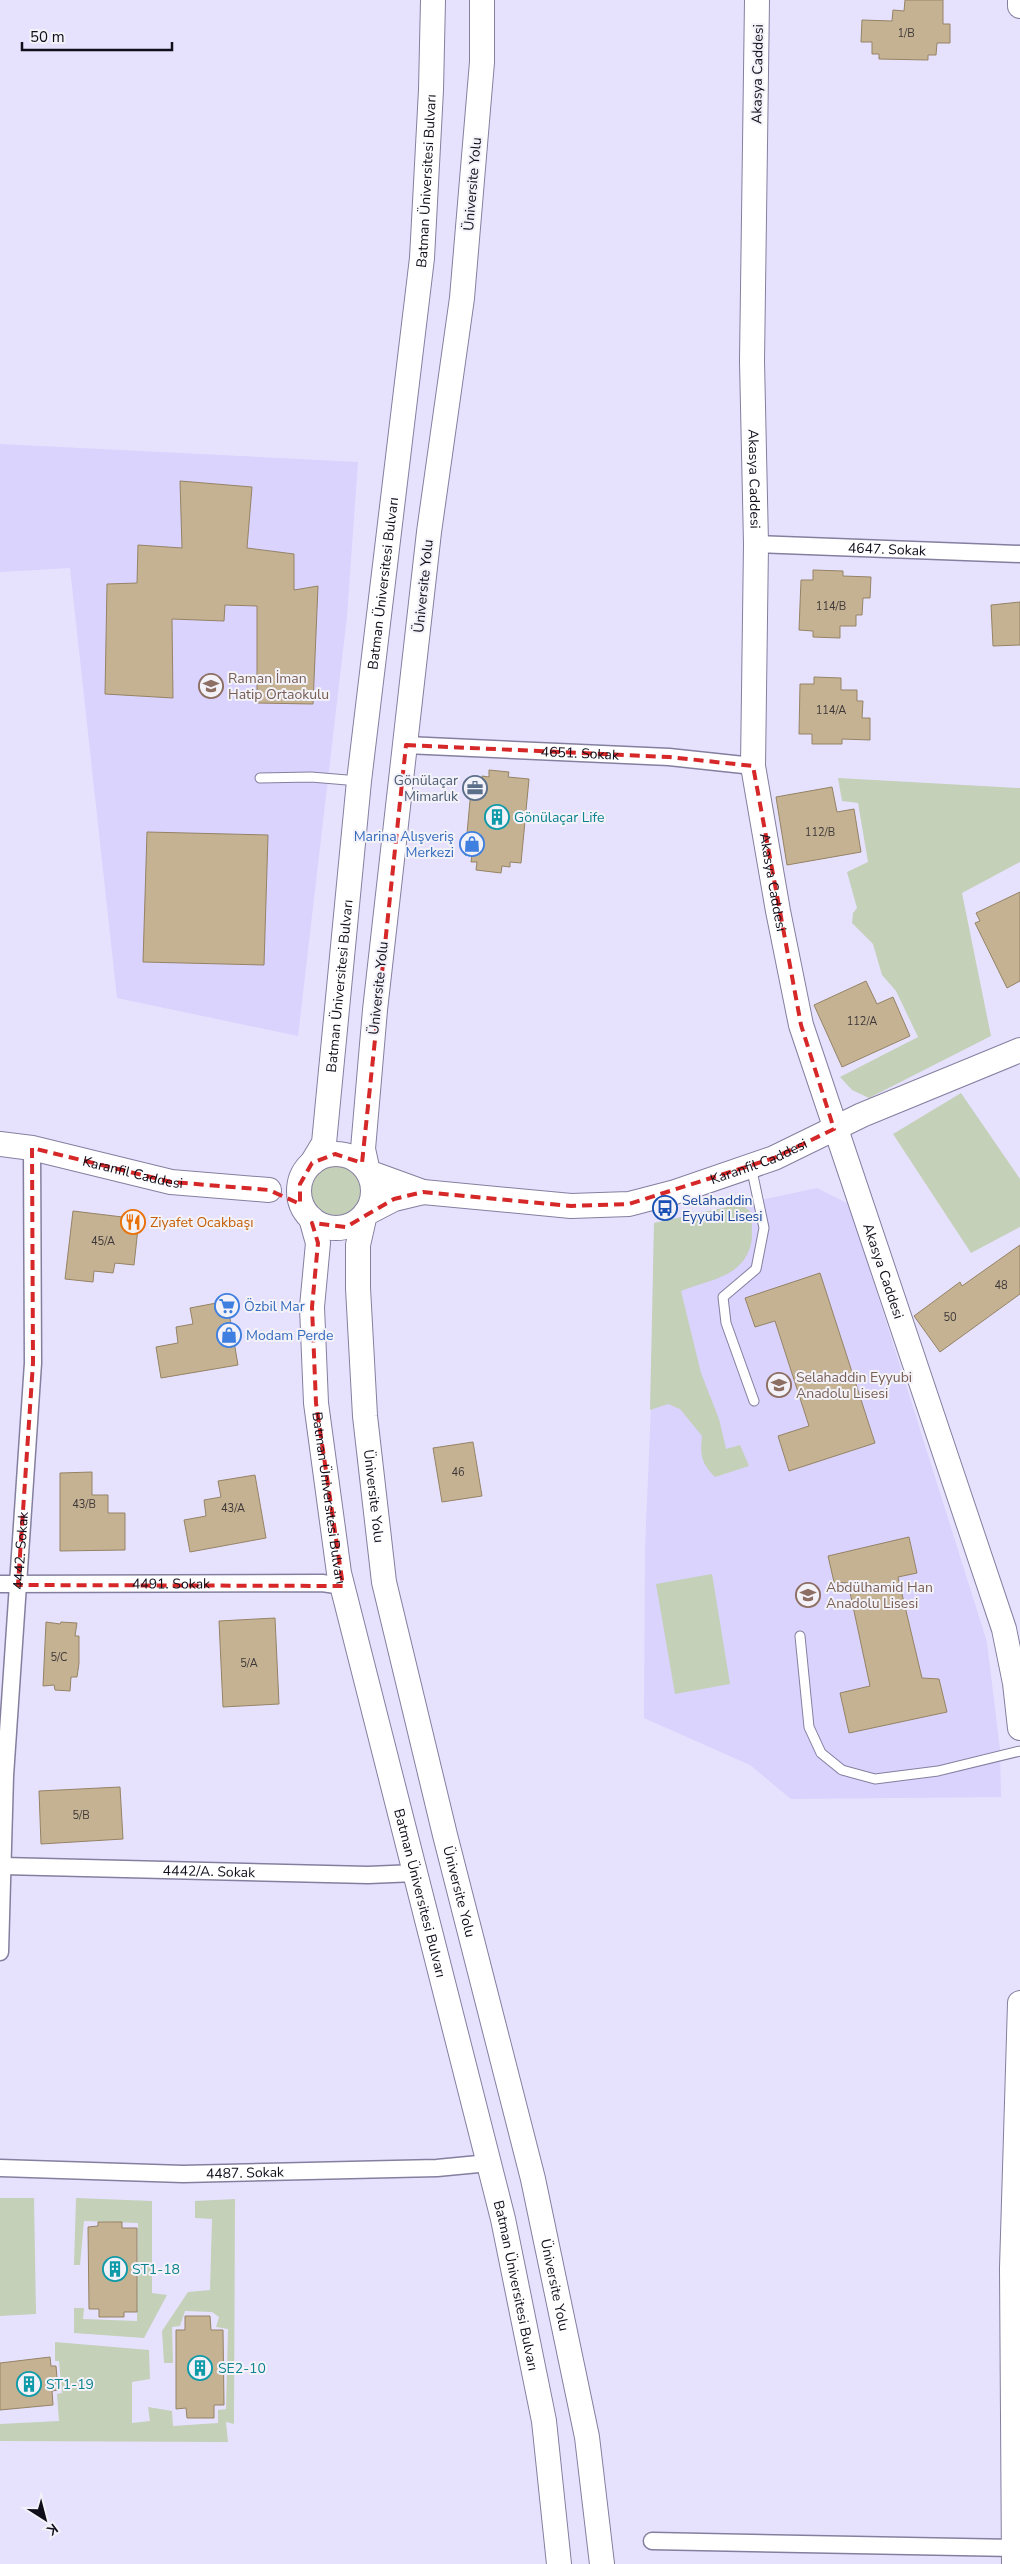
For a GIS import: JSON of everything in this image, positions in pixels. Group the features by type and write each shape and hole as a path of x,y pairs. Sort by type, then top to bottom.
{"main road":[{"name":"Batman Üniversitesi Bulvarı","path":"308,1168 324,1143 359,781 398,472 422,258 431,90 433,0"},
{"name":"Üniversite Yolu","path":"368,1172 363,1149 375,1010 429,532 462,298 482,62 482,0"},
{"name":"Akasya Caddesi","path":"758,0 752,361 756,544 753,766 778,911 801,1025 834,1129 856,1187 921,1389 1004,1629 1015,1683 1020,1723"},
{"path":"1020,0 1020,6"},
{"name":"Karanfil Caddesi","path":"423,1192 571,1206 629,1204 675,1192 774,1158 834,1129 1020,1050"},
{"name":"Karanfil Caddesi","path":"0,1144 32,1148 171,1182 269,1190"},
{"path":"269,1190 329,1155 347,1155 358,1161 368,1172 374,1192 366,1214"},
{"path":"307,1213 300,1197 300,1184 308,1168"},
{"path":"368,1172 423,1192"},
{"path":"269,1190 285,1195 322,1225 334,1228 346,1227 357,1222 366,1214 394,1199 423,1192"},
{"name":"Batman Üniversitesi Bulvarı","path":"307,1213 318,1242 312,1307 316,1403 343,1586 490,2163 544,2421 559,2564"},
{"name":"Üniversite Yolu","path":"366,1214 358,1245 358,1288 365,1416 384,1582 445,1835 533,2179 587,2437 602,2564"},
{"path":"1014,2556 1012,2268 1020,2003"}],"street":[{"name":"4647. Sokak","path":"756,544 1020,554"},
{"name":"4651. Sokak","path":"406,745 669,757 753,766"},
{"name":"4442. Sokak","path":"0,1952 6,1770 33,1363 32,1148"},
{"name":"4491. Sokak","path":"0,1584 322,1583 343,1586"},
{"name":"4442/A. Sokak","path":"3,1866 368,1875 416,1873"},
{"name":"4487. Sokak","path":"0,2168 183,2174 436,2168 490,2163"},
{"path":"652,2541 1014,2556"}],"lane":[{"path":"260,778 310,777 359,781"},
{"path":"751,1166 764,1228 756,1269 723,1297 726,1323 754,1400"},
{"path":"800,1636 809,1727 821,1753 842,1770 875,1779 938,1771 1020,1751"}],"highlighted area":[{"path":"406,745 669,757 753,766 801,1025 834,1129 774,1158 629,1204 571,1206 423,1192 394,1199 346,1227 312,1223 318,1243 312,1307 316,1403 343,1586 18,1585 33,1363 32,1148 171,1182 269,1190 300,1204 300,1184 312,1163 335,1154 362,1163"}],"shaded area":[{"name":"Raman İman Hatip Ortaokulu","path":"0,444 358,462 347,616 298,1036 117,998 70,568 0,572"},
{"path":"817,1188 849,1204 987,1642 1000,1750 1001,1797 791,1799 750,1765 644,1718 645,1548 653,1360 654,1223"}],"green space":[{"path":"838,778 1020,788 1020,862 962,893 991,1036 869,1098 852,1090 840,1077 918,1037 896,991 882,975 873,944 852,923 853,913 857,908 847,872 868,862 858,803 842,801"},
{"path":"961,1093 1020,1179 1020,1227 971,1253 893,1134"},
{"path":"337,1164 347,1166 356,1172 362,1181 364,1191 362,1201 356,1210 347,1216 337,1218 327,1216 318,1210 312,1201 310,1191 312,1181 318,1172 327,1166"},
{"path":"741,1204 752,1213 752,1240 747,1255 732,1271 723,1276 681,1291 701,1373 719,1419 726,1449 740,1445 749,1466 715,1477 702,1458 702,1436 680,1409 668,1404 650,1410 654,1223"},
{"path":"712,1574 730,1684 675,1694 656,1584"},
{"path":"0,2198 34,2198 36,2314 0,2316"},
{"path":"76,2198 152,2201 152,2293 167,2295 144,2338 74,2333 74,2308 84,2308 83,2319 137,2321 138,2223 84,2221 80,2265 74,2265"},
{"path":"235,2199 234,2424 226,2422 228,2442 0,2441 0,2424 59,2421 57,2394 62,2393 59,2361 55,2361 55,2342 149,2350 150,2379 132,2382 132,2423 150,2421 148,2407 172,2411 173,2426 218,2423 218,2410 226,2409 228,2329 216,2327 219,2317 212,2312 185,2311 180,2326 172,2327 173,2363 164,2363 162,2331 188,2292 210,2290 212,2219 195,2218 195,2201"}],"building":[{"path":"905,0 943,0 943,24 950,24 950,43 937,43 936,55 928,55 928,60 879,59 879,54 872,54 872,42 861,42 862,20 892,21 893,10 904,11"},
{"path":"180,481 252,487 247,548 294,554 294,590 318,586 313,704 257,703 257,606 225,605 224,621 172,619 173,698 105,694 107,584 137,583 138,545 182,548"},
{"path":"813,570 843,571 843,576 871,577 870,598 863,598 862,615 856,615 856,626 840,626 840,638 813,637 813,631 799,630 801,580 813,580"},
{"path":"1020,602 1020,645 993,646 991,605"},
{"path":"814,677 841,678 841,690 857,690 857,701 863,701 862,718 870,718 870,740 842,739 842,744 812,744 812,734 799,734 800,684 814,684"},
{"name":"Gönülaçar Life","path":"489,770 509,772 508,777 529,779 521,863 510,862 510,867 502,866 501,873 476,870 477,862 471,862 472,855 465,855 472,779 482,780 482,776 489,777"},
{"path":"832,787 837,812 854,809 861,852 787,865 776,797"},
{"path":"147,832 268,835 264,965 143,962"},
{"path":"1020,892 1020,981 1007,988 975,923 980,921 976,913"},
{"path":"866,981 877,1004 893,997 910,1036 842,1067 814,1005"},
{"path":"73,1211 139,1219 134,1265 115,1263 113,1273 94,1271 93,1282 65,1279"},
{"path":"1020,1245 1020,1294 940,1352 914,1316 960,1282 962,1286"},
{"path":"820,1273 875,1443 789,1471 778,1436 809,1426 775,1321 755,1327 745,1298"},
{"path":"227,1301 238,1365 161,1378 156,1347 178,1343 176,1327 193,1324 190,1308"},
{"path":"473,1442 482,1496 442,1502 433,1448"},
{"path":"92,1472 92,1495 108,1495 108,1513 125,1513 125,1550 60,1551 60,1473"},
{"path":"255,1475 266,1538 190,1552 184,1520 206,1516 204,1500 221,1497 218,1481"},
{"path":"909,1537 917,1573 898,1577 922,1678 939,1679 947,1712 849,1733 840,1693 870,1686 848,1583 834,1582 828,1556"},
{"path":"275,1618 279,1704 223,1707 219,1621"},
{"path":"46,1622 60,1624 61,1622 77,1623 75,1636 79,1636 79,1663 77,1677 71,1677 70,1691 55,1690 54,1685 43,1686"},
{"path":"120,1787 123,1839 41,1844 39,1791"},
{"name":"ST1-18","path":"98,2222 122,2222 122,2228 137,2228 137,2312 124,2312 124,2317 99,2317 99,2309 89,2309 88,2227 98,2226"},
{"name":"SE2-10","path":"185,2316 210,2316 211,2330 223,2330 224,2405 214,2405 214,2418 187,2418 186,2408 176,2409 176,2330 185,2330"},
{"name":"ST1-19","path":"50,2357 51,2366 56,2366 58,2390 52,2391 53,2405 0,2410 0,2363"}],"place":[{"name":"Raman İman Hatip Ortaokulu","path":"211,686"},
{"name":"Gönülaçar Mimarlık","path":"475,788"},
{"name":"Gönülaçar Life","path":"497,817"},
{"name":"Marina Alışveriş Merkezi","path":"472,844"},
{"name":"Selahaddin Eyyubi Lisesi","path":"665,1208"},
{"name":"Ziyafet Ocakbaşı","path":"133,1222"},
{"name":"Özbil Mar","path":"227,1306"},
{"name":"Modam Perde","path":"229,1335"},
{"name":"Selahaddin Eyyubi Anadolu Lisesi","path":"779,1385"},
{"name":"Abdülhamid Han Anadolu Lisesi","path":"808,1595"},
{"name":"ST1-18","path":"115,2269"},
{"name":"SE2-10","path":"200,2368"},
{"name":"ST1-19","path":"29,2384"}]}
